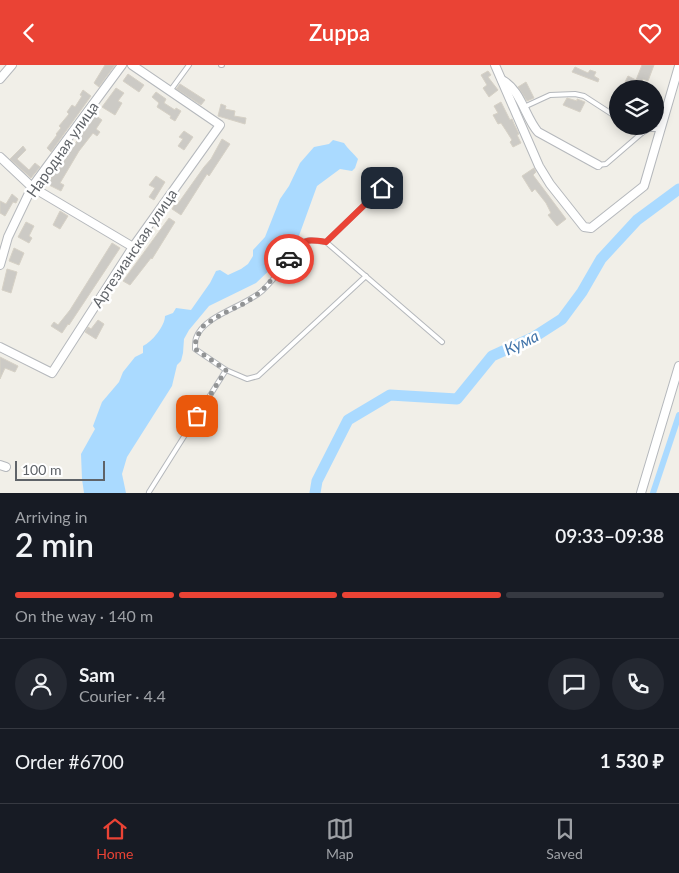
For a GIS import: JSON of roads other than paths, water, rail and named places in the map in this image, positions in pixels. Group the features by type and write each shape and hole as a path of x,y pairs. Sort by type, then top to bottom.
{"street":[{"path":"0,79 12,65"},
{"name":"Народная улица","path":"0,265 8,237 32,187 122,65"},
{"path":"132,65 170,91"},
{"path":"495,65 539,166 550,185 584,227 591,228 644,186 658,135"},
{"path":"664,116 679,66"},
{"path":"501,79 512,89 531,125 538,132 598,165"},
{"name":"Артезианская улица","path":"0,347 52,373 133,247 220,125 170,91"},
{"path":"0,157 32,187 133,247"},
{"path":"641,493 679,365"}],"lane":[{"path":"170,91 189,65"},
{"path":"523,107 550,95 575,94 584,96 609,112"},
{"path":"598,165 606,164 640,135"},
{"path":"326,242 382,188"},
{"path":"366,276 258,376 247,379 226,370 195,349 196,338 204,325 245,303 262,291 302,242 310,240 326,242 366,276 442,343"},
{"path":"150,492 226,370"}],"water":[{"path":"333,140 344,143 358,159 355,168 352,171 340,169 317,186 296,244 280,266 273,267 256,283 209,306 189,330 184,339 181,361 177,365 172,386 127,457 122,474 126,493 84,493 81,454 95,429 93,426 102,402 119,382 123,372 135,357 143,353 143,346 157,333 163,324 165,316 173,313 176,308 191,310 216,271 220,270 228,275 248,264 253,256 253,250 265,237 280,199 289,186 300,163 314,147 329,144"}],"waterway":[{"name":"Кума","path":"315,493 317,481 348,420 390,395 457,399 492,356 534,337 562,319 582,292 601,259 637,220 679,189"},
{"path":"653,493 679,415"}]}
